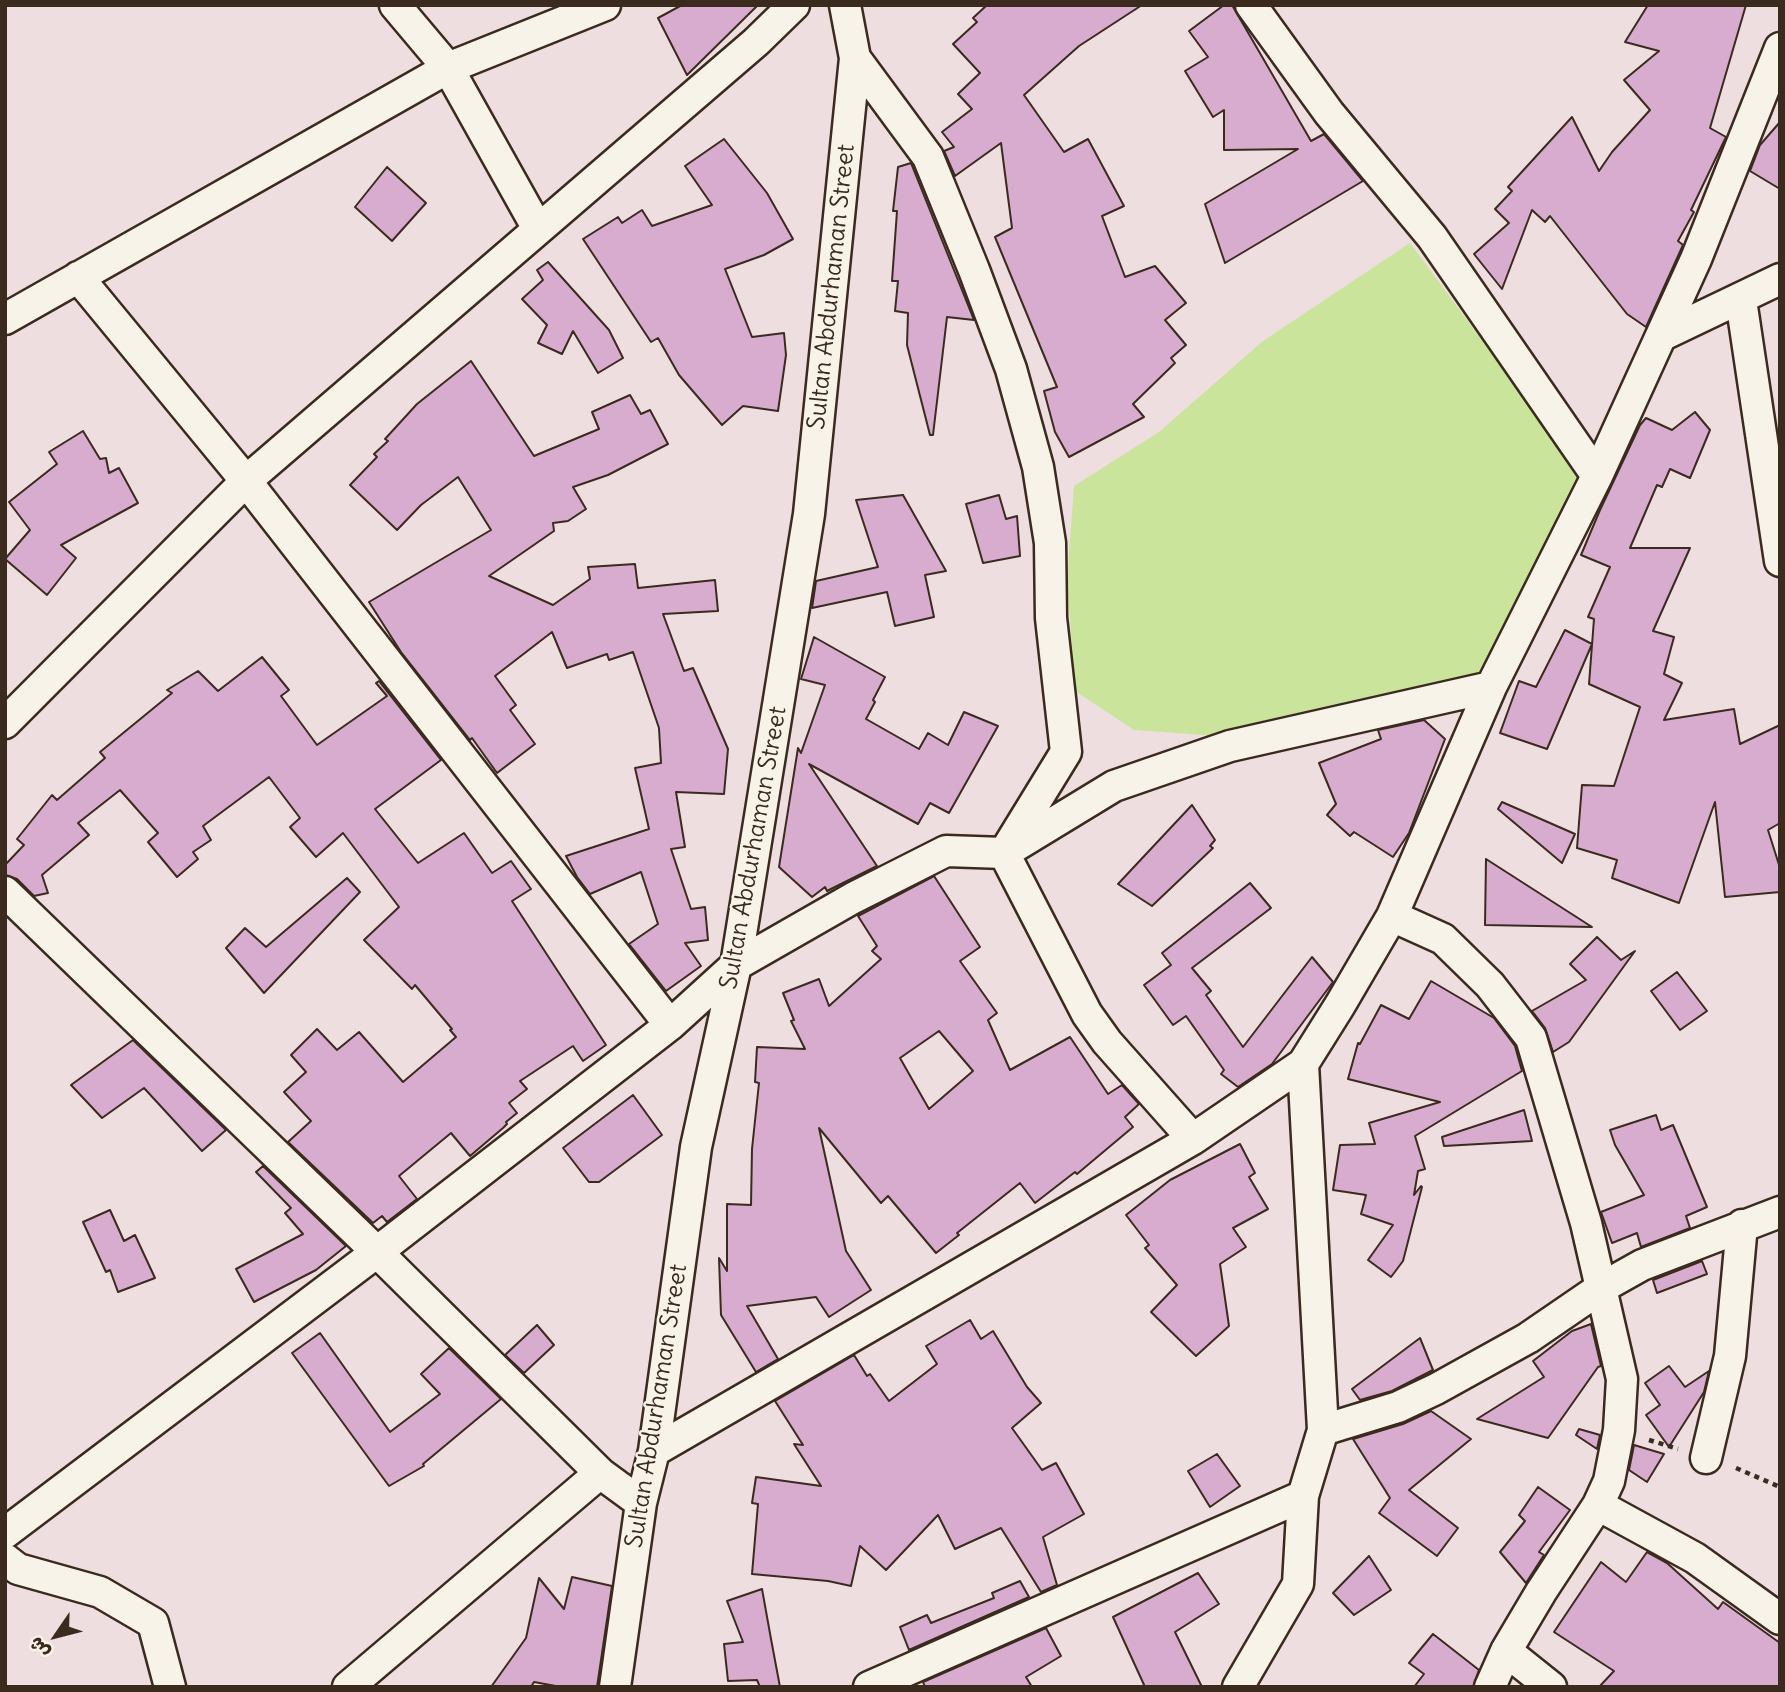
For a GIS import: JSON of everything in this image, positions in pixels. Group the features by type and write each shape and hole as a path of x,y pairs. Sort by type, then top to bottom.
{"street":[{"path":"395,5 448,68 538,229"},
{"path":"5,319 448,68 605,5"},
{"path":"5,723 247,481 755,42 794,5"},
{"name":"Sultan Abdurhaman Street","path":"615,1687 641,1503 654,1451 696,1147 736,965 809,514 855,58 845,5"},
{"path":"1251,5 1329,113 1432,237 1597,476"},
{"path":"654,1451 1192,1139 1303,1064 1392,916 1491,687 1597,476 1696,259 1780,48"},
{"path":"855,58 928,157 1011,369 1038,467 1049,543 1051,618 1066,752 1004,853"},
{"path":"78,277 247,481 670,1025"},
{"path":"1661,337 1780,279"},
{"path":"1741,300 1780,561"},
{"path":"5,1533 377,1252 670,1025 736,965 853,898 946,851 1004,853 1114,786 1230,746 1491,687"},
{"path":"1004,853 1087,1014 1107,1042 1192,1139"},
{"path":"5,892 377,1252 600,1473 641,1503"},
{"path":"1392,916 1443,939 1490,985 1531,1038 1586,1223 1622,1379 1619,1430 1609,1481 1598,1505 1506,1651 1490,1687"},
{"path":"1238,1687 1297,1584 1303,1496 1323,1430 1303,1064"},
{"path":"1323,1430 1398,1407 1436,1389 1528,1338 1601,1288 1642,1265 1780,1212"},
{"path":"1706,1458 1730,1356 1742,1225"},
{"path":"348,1687 600,1473"},
{"path":"869,1687 1303,1496"},
{"path":"1598,1505 1695,1558 1780,1619"},
{"path":"5,1559 18,1569 100,1592 153,1623 170,1687"},
{"path":"1506,1651 1551,1687"}],"green space":[{"path":"1410,243 1581,474 1476,683 1218,736 1134,730 1075,691 1067,580 1074,486 1159,432 1263,341"}],"building":[{"path":"682,5 758,5 687,75 658,18"},
{"path":"987,5 1142,5 1079,46 1024,95 1064,152 1088,139 1124,206 1102,216 1125,277 1155,266 1186,303 1165,320 1186,345 1171,358 1175,363 1133,404 1144,417 1069,457 1055,432 1044,391 1057,387 995,237 1012,228 1001,143 955,176 944,151 954,147 942,132 972,109 958,94 980,73 953,44 977,22 973,18"},
{"path":"1224,5 1232,5 1311,141 1324,134 1363,181 1225,263 1205,204 1298,149 1224,150 1224,110 1213,117 1185,71 1208,57 1189,31"},
{"path":"1648,5 1746,5 1710,128 1726,137 1691,210 1694,212 1678,241 1683,245 1646,327 1627,314 1550,216 1545,222 1532,210 1502,289 1474,254 1509,223 1495,209 1512,191 1508,187 1572,117 1599,171 1612,152 1650,110 1624,80 1659,51 1625,42"},
{"path":"1780,122 1780,189 1750,171 1760,145"},
{"path":"724,139 767,193 793,239 764,255 725,269 752,337 784,333 786,355 778,411 743,406 722,425 679,375 658,338 651,342 583,239 618,217 622,223 642,210 652,226 712,205 685,166"},
{"path":"911,163 974,320 947,317 933,435 930,435 907,345 908,313 895,311 898,281 892,281 897,211 893,211 898,167"},
{"path":"387,167 426,203 392,241 355,207"},
{"path":"548,262 609,330 623,358 598,373 573,331 562,354 538,343 547,325 522,299 543,280 537,270"},
{"path":"471,361 534,456 599,429 592,412 630,395 641,414 650,410 668,444 608,475 573,487 586,509 568,521 553,523 554,531 489,576 553,605 590,579 588,567 635,564 638,588 715,580 718,611 663,614 684,671 693,668 728,749 724,794 676,792 685,847 671,849 691,909 705,907 708,940 685,943 701,966 666,991 629,944 658,924 641,872 590,894 566,856 649,829 635,768 661,763 659,728 633,652 609,660 607,654 567,668 552,632 495,676 516,705 510,710 535,744 497,773 472,738 470,740 401,652 369,602 491,530 458,477 421,505 397,530 350,485 377,457 374,454 388,441 385,439 417,404"},
{"path":"1695,412 1710,430 1690,478 1670,469 1662,487 1657,485 1630,548 1690,548 1653,631 1674,637 1664,674 1682,683 1664,720 1734,709 1740,744 1780,725 1780,823 1768,830 1780,868 1780,892 1725,897 1715,802 1679,903 1612,878 1617,860 1577,848 1582,785 1614,786 1640,707 1589,684 1594,619 1588,617 1610,567 1581,555 1640,425 1646,418 1672,430"},
{"path":"83,431 100,459 106,458 109,473 119,468 138,503 61,545 76,558 47,595 5,559 30,530 9,502 57,464 49,452"},
{"path":"903,495 946,571 925,575 934,617 895,626 887,592 812,608 816,581 878,567 856,500"},
{"path":"999,495 1006,519 1017,516 1020,556 983,563 966,504"},
{"path":"1565,630 1592,644 1547,749 1500,733 1519,681 1536,687"},
{"path":"814,637 885,677 866,719 919,749 928,733 948,745 964,712 998,726 949,813 930,803 918,824 809,764 877,866 827,891 825,887 812,897 779,867 798,748 801,753 825,685 801,679"},
{"path":"262,657 289,690 281,696 317,745 387,696 376,683 379,681 441,760 375,809 418,863 464,833 492,873 511,861 531,889 512,901 606,1045 583,1061 573,1046 520,1081 527,1089 509,1103 517,1113 470,1156 451,1133 399,1176 417,1199 387,1222 382,1216 373,1223 288,1142 311,1121 284,1092 306,1072 291,1055 317,1029 337,1050 359,1032 403,1082 456,1037 415,985 412,989 364,940 399,907 343,833 316,857 290,827 300,818 269,777 203,826 211,840 193,852 198,859 177,877 148,842 158,833 120,790 78,823 89,835 42,875 48,893 34,896 17,879 5,875 5,865 24,845 17,839 52,795 57,800 105,758 100,752 172,693 167,690 198,671 218,691"},
{"path":"1424,720 1445,739 1409,833 1393,857 1354,832 1350,836 1327,815 1336,804 1319,763 1381,739 1378,730"},
{"path":"1502,802 1575,834 1562,863 1498,809"},
{"path":"1192,805 1215,840 1210,846 1213,848 1152,906 1118,884"},
{"path":"1486,859 1592,927 1485,925"},
{"path":"934,876 980,947 960,961 997,1013 988,1020 1010,1070 1070,1037 1108,1094 1122,1085 1139,1104 1125,1117 1133,1127 1077,1174 1075,1172 1035,1203 1020,1183 936,1253 888,1196 881,1203 819,1128 846,1251 871,1290 829,1317 816,1297 747,1306 778,1359 756,1372 721,1315 719,1258 727,1271 727,1204 751,1205 752,1149 759,1083 755,1082 757,1047 805,1049 791,1021 794,1020 783,993 819,979 829,1006 881,959 872,951 877,946 858,916","holes":["939,1031 973,1071 929,1109 900,1058"]},
{"path":"347,878 360,892 264,993 226,948 245,928 266,947"},
{"path":"1250,883 1271,908 1192,968 1211,991 1206,995 1243,1047 1312,957 1333,982 1272,1064 1238,1087 1221,1074 1224,1070 1186,1016 1173,1025 1144,985 1171,965 1162,953"},
{"path":"1597,937 1621,960 1635,951 1569,1042 1553,1052 1545,1028 1532,1011 1586,980 1570,964"},
{"path":"1677,972 1707,1011 1680,1030 1651,991"},
{"path":"1431,981 1494,1018 1515,1046 1522,1071 1415,1136 1425,1169 1418,1171 1414,1195 1422,1187 1403,1261 1391,1277 1368,1260 1393,1225 1361,1214 1366,1195 1333,1190 1340,1145 1375,1144 1369,1123 1440,1102 1348,1079 1358,1043 1360,1044 1381,1005 1409,1019"},
{"path":"133,1040 226,1130 202,1151 144,1088 102,1118 71,1085"},
{"path":"633,1095 662,1135 599,1182 589,1182 563,1148"},
{"path":"1524,1110 1532,1141 1444,1146 1442,1137"},
{"path":"1656,1115 1661,1130 1673,1125 1707,1207 1686,1216 1690,1228 1641,1247 1637,1233 1612,1243 1601,1212 1644,1195 1615,1145 1610,1130"},
{"path":"1240,1144 1255,1173 1249,1177 1268,1209 1233,1228 1246,1247 1220,1264 1229,1326 1196,1356 1151,1312 1177,1285 1145,1248 1149,1245 1126,1215 1170,1180"},
{"path":"263,1166 346,1246 316,1270 254,1302 236,1269 303,1234 285,1213 291,1208 256,1172"},
{"path":"110,1210 124,1241 135,1235 155,1278 118,1292 110,1270 106,1272 83,1222"},
{"path":"1702,1261 1707,1274 1657,1293 1653,1280"},
{"path":"970,1320 981,1339 993,1331 1027,1387 1041,1403 1012,1428 1042,1470 1056,1463 1084,1514 1043,1537 1057,1585 1041,1592 1001,1528 955,1549 938,1515 886,1570 860,1546 851,1586 828,1581 752,1574 758,1504 752,1503 756,1477 821,1486 794,1444 803,1445 775,1401 854,1355 867,1376 870,1374 889,1401 937,1364 926,1346"},
{"path":"1591,1324 1601,1366 1548,1438 1477,1419 1544,1377 1533,1361 1572,1331"},
{"path":"537,1325 554,1345 524,1373 505,1355"},
{"path":"320,1333 390,1432 440,1394 421,1374 449,1348 501,1399 423,1464 424,1466 389,1486 292,1353"},
{"path":"1420,1338 1433,1370 1392,1391 1360,1400 1352,1389"},
{"path":"1669,1366 1685,1387 1709,1371 1704,1392 1669,1447 1646,1415 1660,1405 1645,1383"},
{"path":"1431,1411 1471,1439 1409,1490 1458,1528 1437,1556 1379,1513 1390,1498 1353,1439 1403,1424"},
{"path":"1579,1429 1600,1435 1597,1449 1576,1435"},
{"path":"1634,1445 1664,1454 1647,1482 1629,1470"},
{"path":"1217,1454 1240,1486 1210,1507 1188,1471"},
{"path":"1538,1487 1570,1510 1539,1552 1544,1555 1526,1583 1500,1552 1525,1521 1519,1515"},
{"path":"1647,1552 1667,1563 1718,1609 1723,1602 1780,1643 1780,1687 1599,1687 1614,1671 1554,1632 1601,1562 1626,1582"},
{"path":"1369,1556 1391,1590 1354,1615 1333,1593"},
{"path":"1198,1573 1219,1604 1175,1632 1202,1687 1145,1687 1113,1617"},
{"path":"572,1577 612,1586 597,1687 561,1687 534,1682 531,1687 491,1687 526,1638 539,1578 564,1609"},
{"path":"1020,1581 1029,1597 909,1650 900,1627 927,1615 931,1623 994,1598 992,1593"},
{"path":"762,1589 780,1687 760,1687 757,1680 728,1681 724,1644 743,1642 727,1601"},
{"path":"1046,1628 1061,1656 1026,1677 1032,1687 925,1687 923,1682"},
{"path":"1433,1634 1479,1670 1473,1687 1414,1687 1424,1674 1409,1663"}]}
